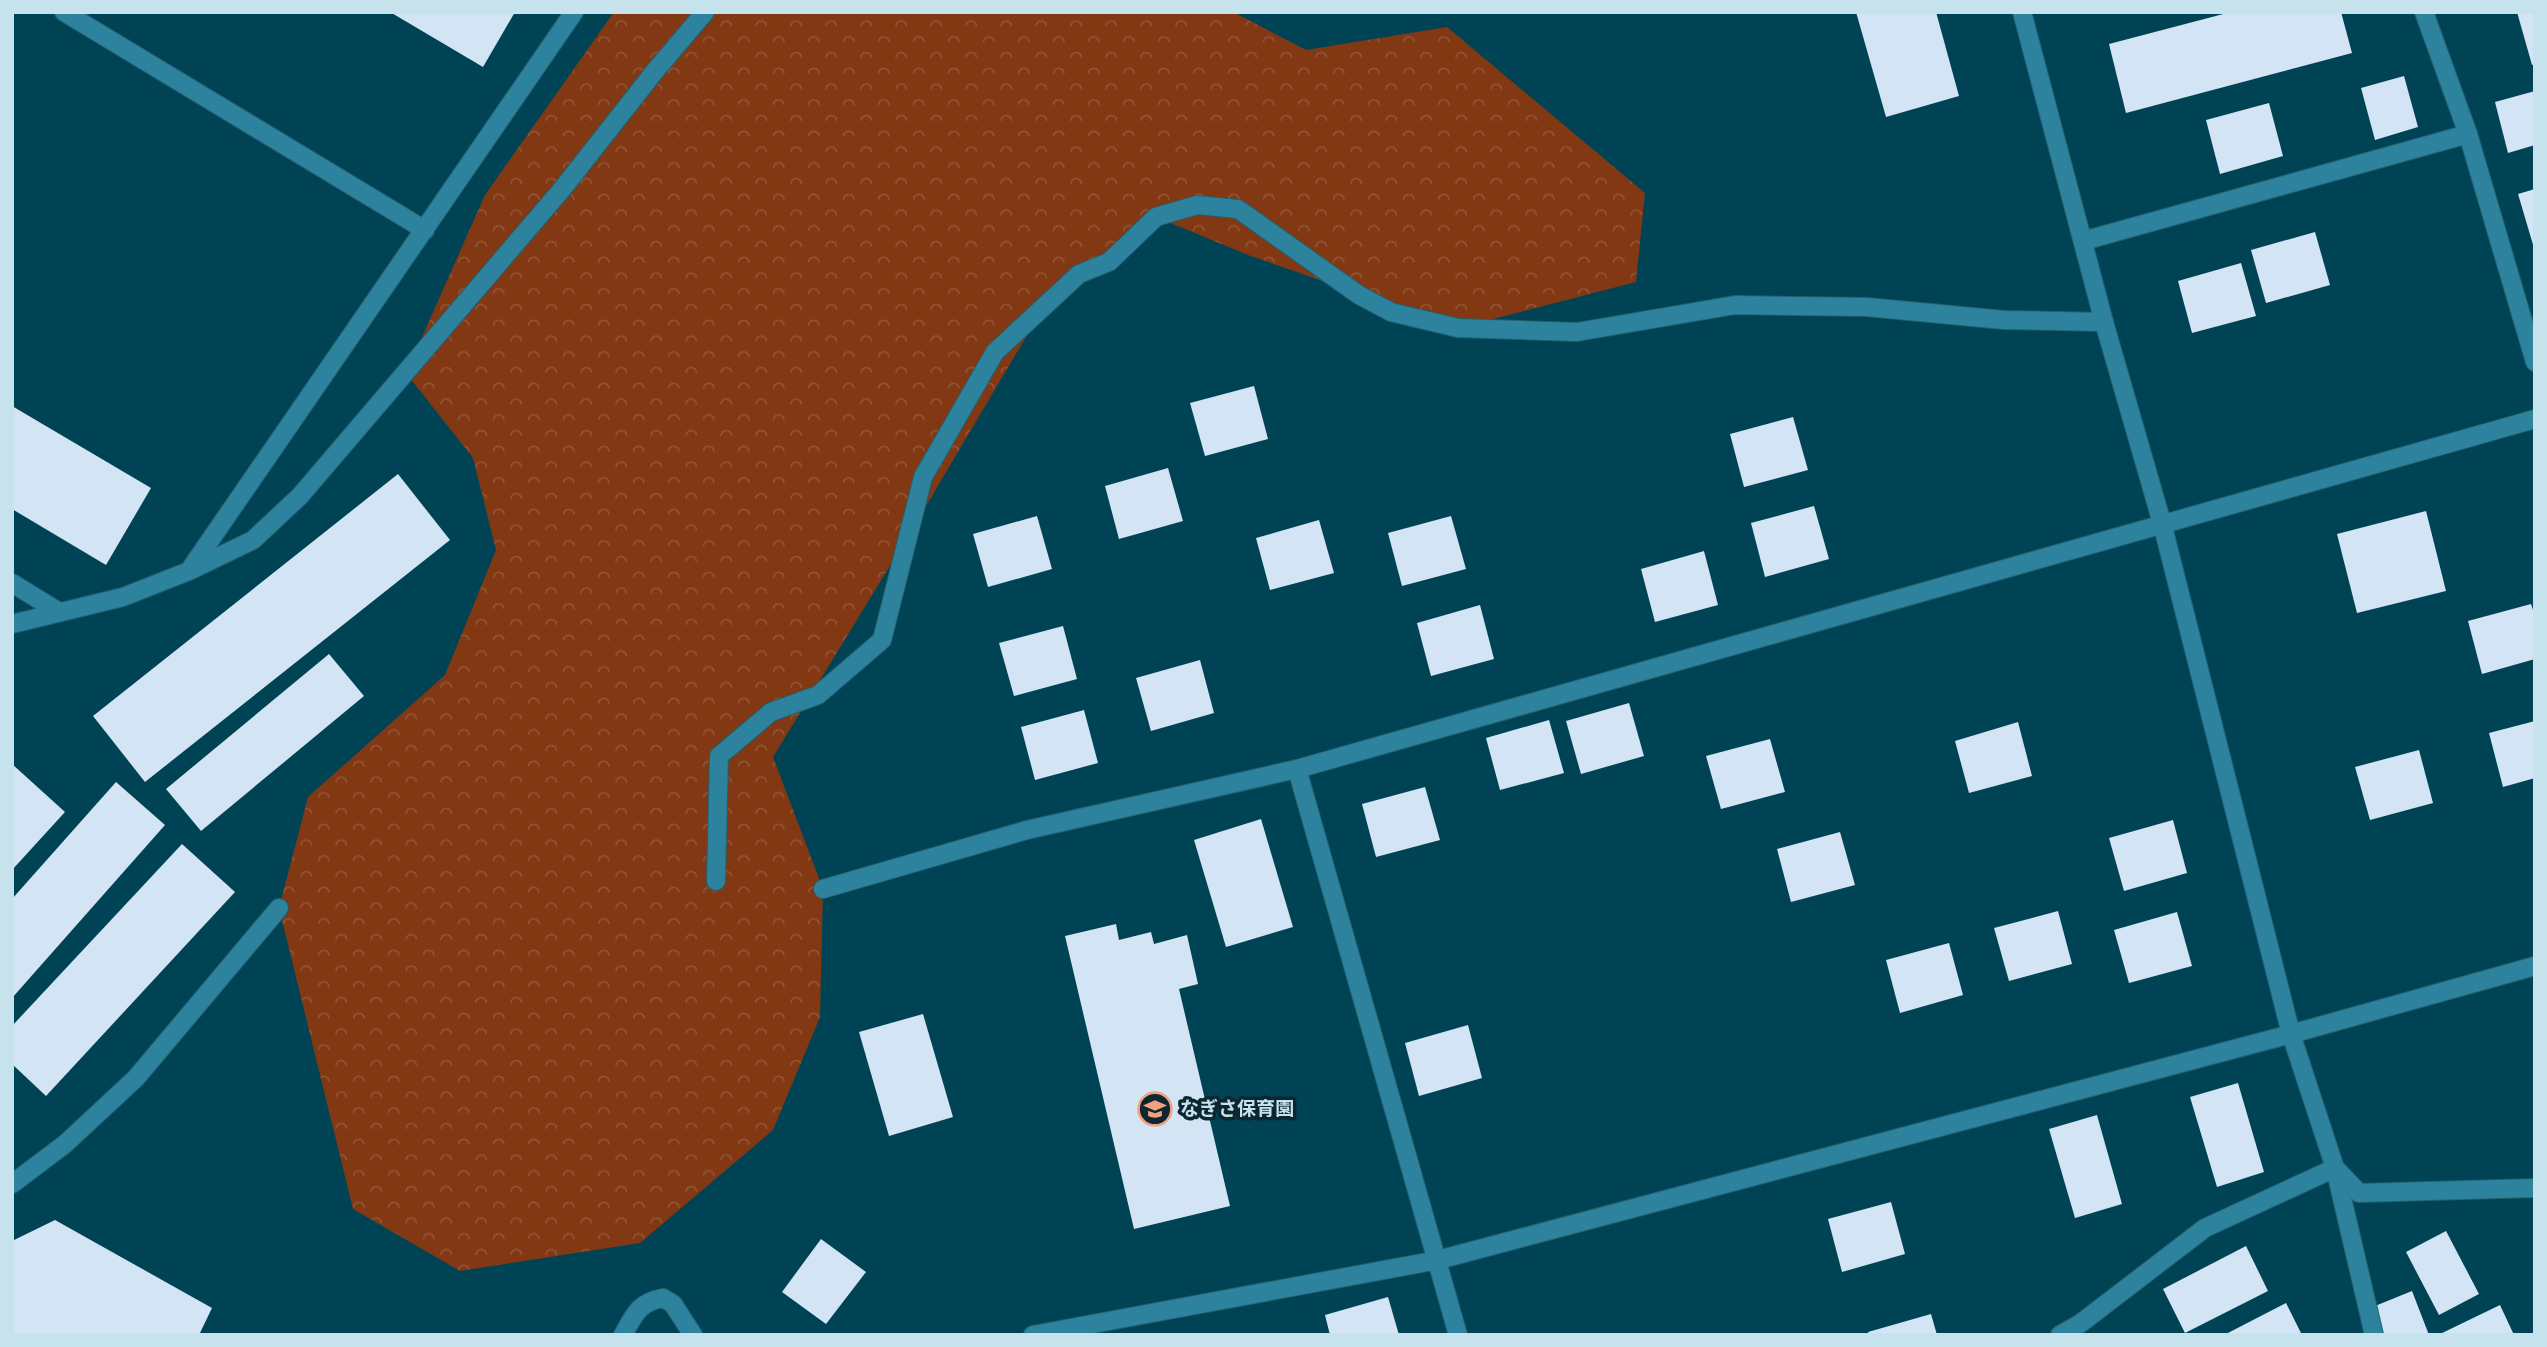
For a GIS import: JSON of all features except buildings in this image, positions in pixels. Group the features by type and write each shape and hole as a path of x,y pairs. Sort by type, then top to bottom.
{"street":[{"path":"64,12 425,229"},
{"path":"189,571 574,12"},
{"path":"12,624 123,597 189,571 253,540 300,496 563,188 705,12"},
{"path":"2022,12 2104,322 2162,523 2291,1034 2335,1168 2374,1335"},
{"path":"2424,12 2468,134 2535,362"},
{"path":"2083,242 2468,134"},
{"path":"716,881 719,756 771,712 818,695 882,640 923,477 995,352 1079,274 1109,262 1156,217 1197,205 1238,209 1370,301 1391,312 1458,328 1577,332 1735,305 1867,307 2004,320 2104,322"},
{"path":"823,889 1027,830 1297,769 2535,419"},
{"path":"12,583 59,612"},
{"path":"1297,769 1458,1335"},
{"path":"12,1184 65,1144 136,1078 279,908"},
{"path":"1033,1335 1438,1260 2291,1034 2535,966"},
{"path":"2335,1168 2359,1193 2535,1188"},
{"path":"2060,1335 2081,1323 2205,1228 2335,1168"},
{"path":"623,1335 637,1310 649,1300 663,1298 673,1304 693,1335"}],"green space":[{"path":"614,12 1233,12 1306,50 1447,27 1645,193 1636,282 1458,328 1248,255 1156,217 1045,305 773,757 823,889 820,1017 773,1130 640,1243 460,1271 353,1209 279,908 308,797 445,675 496,550 473,458 406,373 485,195"}],"place":[{"name":"なぎさ保育園","path":"1155,1109"}]}
